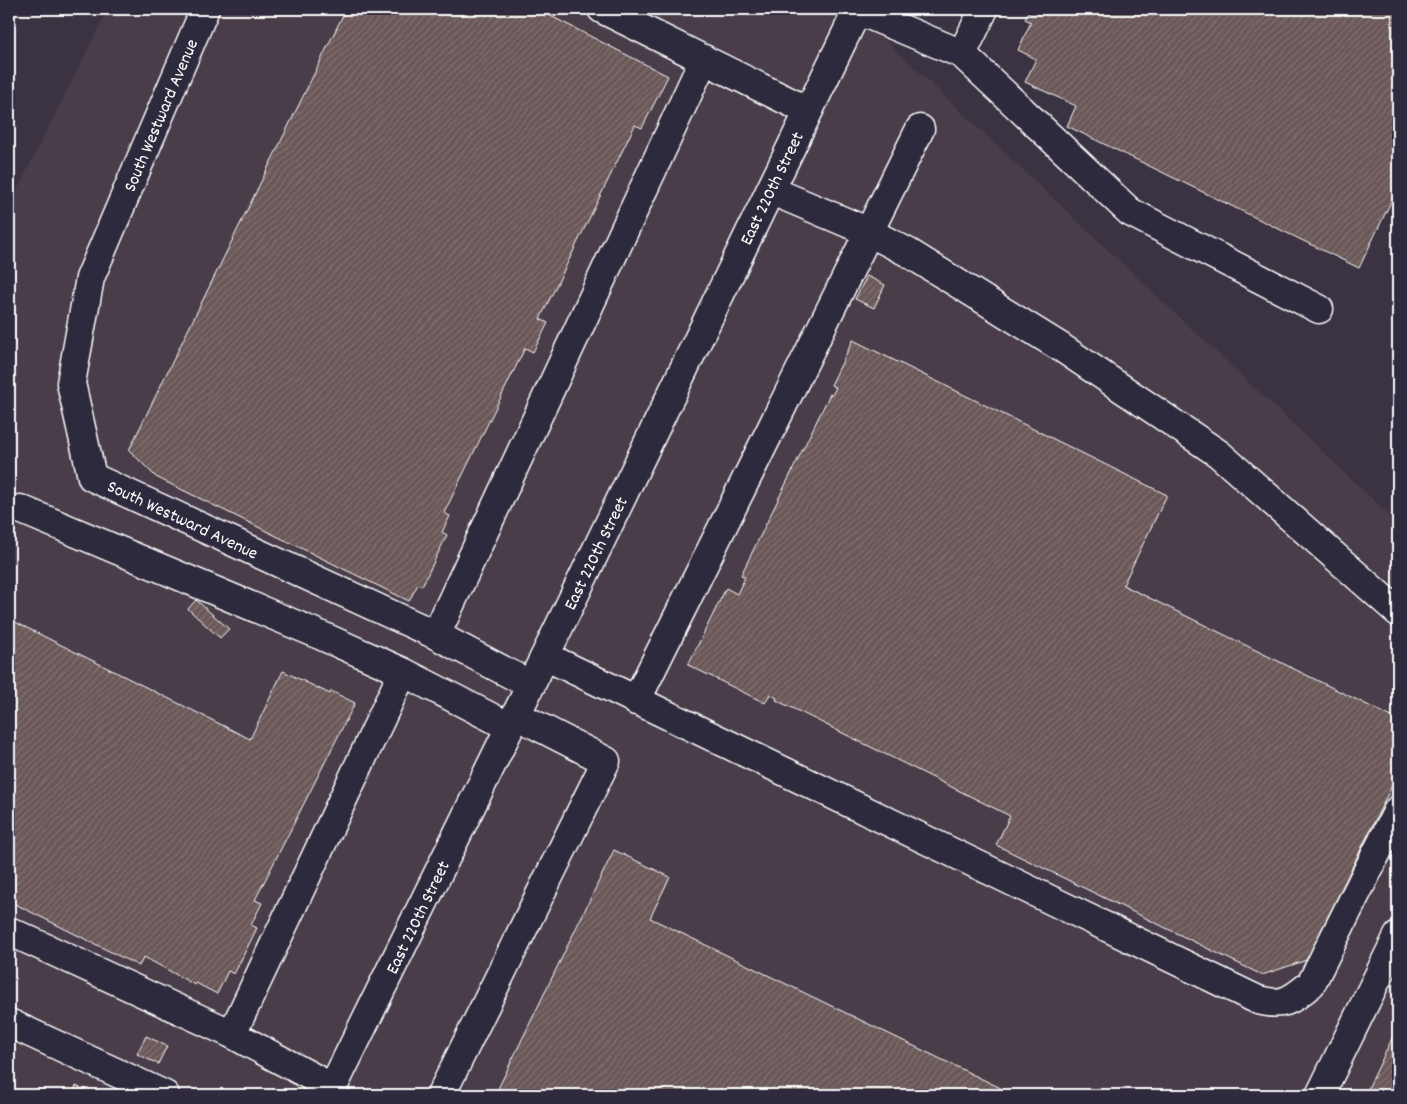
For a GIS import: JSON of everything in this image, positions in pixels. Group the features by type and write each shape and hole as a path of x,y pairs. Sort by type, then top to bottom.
{"street":[{"name":"South Westward Avenue","path":"205,9 90,278 71,383 92,477 436,635 531,685"},
{"path":"602,9 808,111"},
{"path":"962,54 984,9"},
{"path":"857,10 962,54 1130,212 1319,309"},
{"name":"East 220th Street","path":"331,1092 531,685 857,10"},
{"path":"436,635 704,59"},
{"path":"636,700 920,129"},
{"path":"770,190 869,232 909,253 1062,348 1219,454 1398,612"},
{"path":"20,509 313,632 606,761 441,1095"},
{"path":"545,656 1249,996 1274,1005 1293,998 1311,984 1398,810"},
{"path":"232,1034 403,672"},
{"path":"9,931 232,1034 331,1092"},
{"path":"1320,1095 1398,936"},
{"path":"9,1023 165,1095"}],"shaded area":[{"path":"108,9 852,9 1398,523 1398,1095 9,1095 9,206"}],"building":[{"path":"346,9 537,9 668,76 642,128 635,125 540,319 548,323 533,352 525,348 444,513 450,516 442,532 447,535 422,586 418,584 409,601 156,477 129,450"},
{"path":"1030,9 1398,9 1398,187 1359,268 1067,126 1076,106 1025,82 1036,59 1018,50 1031,22 1025,19"},
{"path":"867,276 885,285 874,308 855,299"},
{"path":"853,340 1167,495 1123,585 1398,720 1398,773 1307,960 1262,975 996,845 1010,816 776,700 777,698 770,694 765,703 688,665 726,588 737,594 745,577 741,575 830,394 832,395 836,388 831,385"},
{"path":"196,600 229,629 220,638 188,609"},
{"path":"9,619 250,739 283,671 330,694 331,691 355,703 255,900 262,903 251,925 257,928 234,974 228,971 217,994 196,983 195,985 144,957 139,966 9,901"},
{"path":"614,850 670,877 650,918 1015,1095 495,1095"},
{"path":"1398,1026 1398,1095 1365,1095"},
{"path":"146,1036 167,1046 158,1064 137,1054"},
{"path":"76,1086 95,1095 72,1095"}]}
